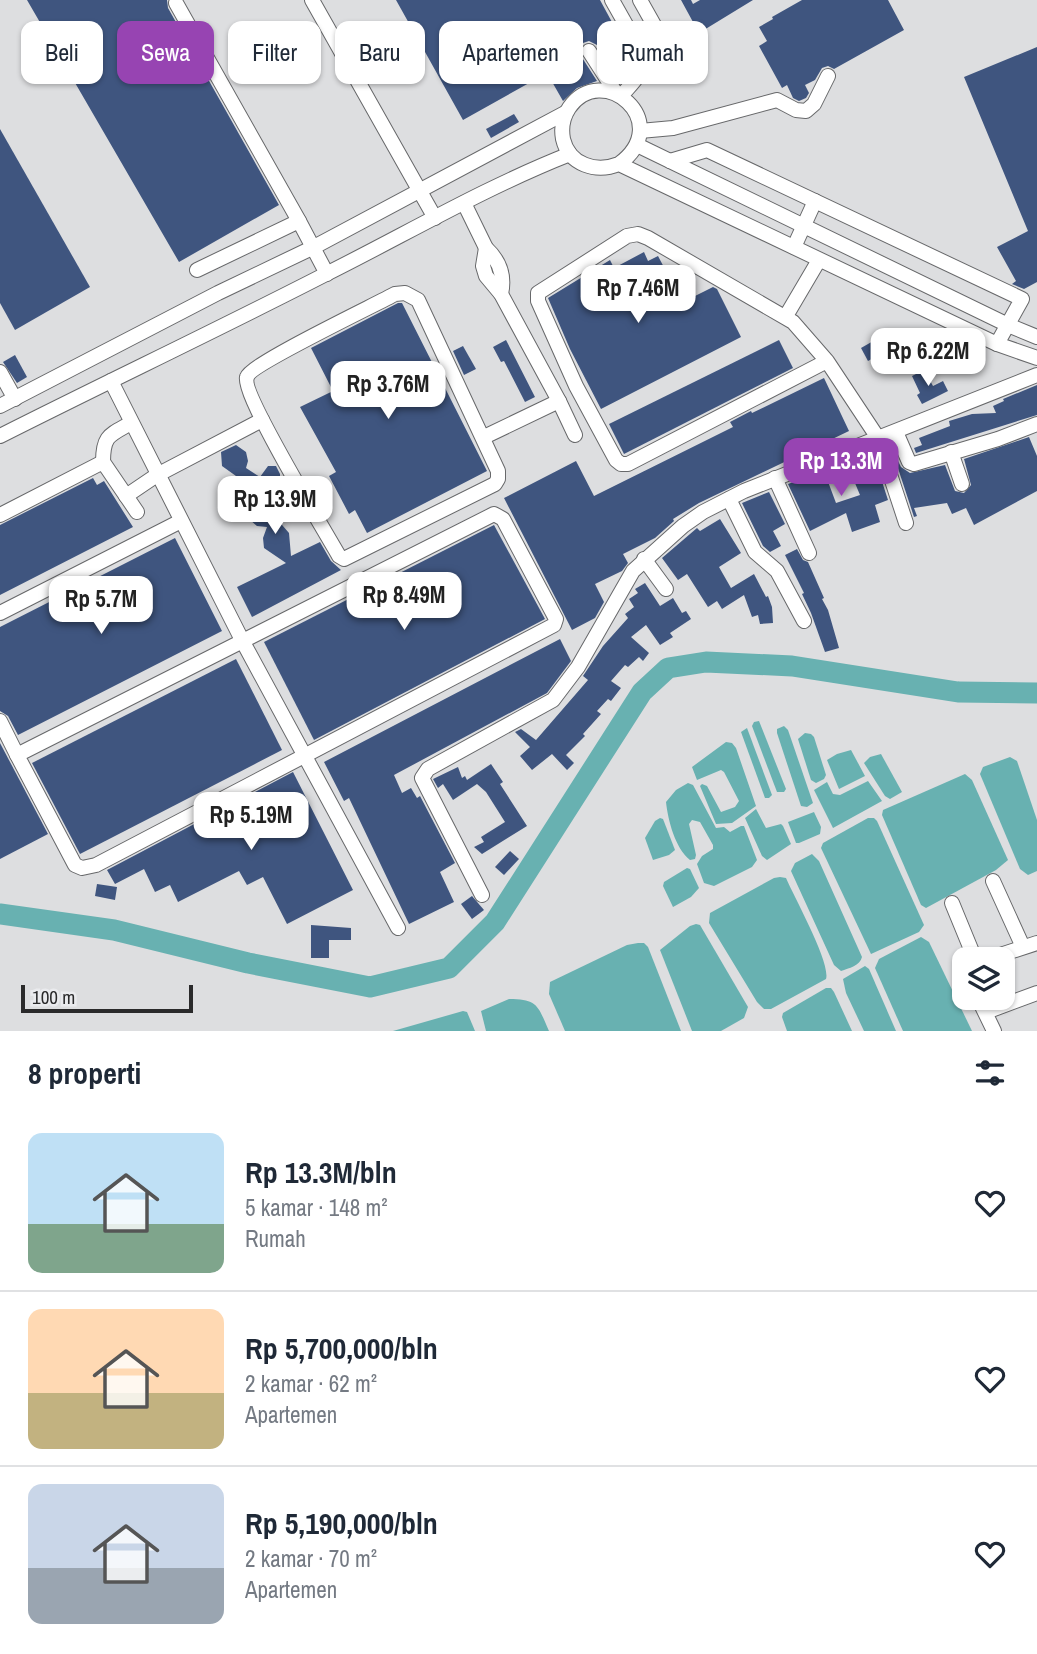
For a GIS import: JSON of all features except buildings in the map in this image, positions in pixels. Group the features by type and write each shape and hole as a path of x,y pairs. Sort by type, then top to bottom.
{"street":[{"path":"312,0 435,218"},
{"path":"612,0 624,21"},
{"path":"640,0 652,21"},
{"path":"176,3 327,274"},
{"path":"589,51 619,95 632,105 638,117 639,138 630,156 619,164 598,169 578,161 570,154 564,141 562,127 565,113 581,96 593,92 604,91 619,95"},
{"path":"639,138 777,100 796,110 806,111 814,104 828,76"},
{"path":"619,95 629,84"},
{"path":"0,406 111,347 314,247 565,113"},
{"path":"639,138 670,161 1037,337"},
{"path":"670,161 707,150 1022,299 997,344"},
{"path":"0,414 5,433 536,167 570,154"},
{"path":"619,164 997,344 1036,355"},
{"path":"794,247 815,201"},
{"path":"464,203 486,248 484,271 501,294 575,435"},
{"path":"197,270 299,221"},
{"path":"827,361 623,464 616,460 576,386 537,295 540,290 627,236 638,234 786,316 827,361 878,438 906,523"},
{"path":"786,316 819,260"},
{"path":"405,293 418,300 484,438 498,471 498,479 495,484 346,559 339,556 262,420 247,388 249,372 395,294 405,293"},
{"path":"0,372 15,399"},
{"path":"482,895 422,778 423,774 553,701 578,667 621,588 644,559 683,526 729,499 775,478 1037,375"},
{"path":"111,381 243,642 398,928"},
{"path":"484,438 559,401"},
{"path":"127,496 157,475 262,420"},
{"path":"131,423 107,437 103,446 103,461 137,512"},
{"path":"896,432 912,464 998,439 1037,424"},
{"path":"951,452 962,484"},
{"path":"0,515 103,461"},
{"path":"775,478 809,553"},
{"path":"729,499 752,547 781,576 804,621"},
{"path":"0,722 75,865 82,868 96,865 304,757 554,625 556,619 503,519 494,513 18,755"},
{"path":"0,613 181,521"},
{"path":"644,559 666,589"},
{"path":"993,881 1030,945"},
{"path":"952,903 970,947"},
{"path":"994,1031 986,1012 1037,993"}],"water":[{"path":"759,721 786,789 784,792 777,792 752,726"},
{"path":"784,726 788,730 813,803 807,807 801,806 777,733 777,729"},
{"path":"747,728 772,795 769,798 765,798 741,732"},
{"path":"805,733 814,737 826,775 816,783 811,780 798,739"},
{"path":"726,742 732,743 736,748 756,806 732,823 716,824 700,786 702,784 707,786 721,812 735,807 739,801 724,772 721,770 697,780 692,767"},
{"path":"851,750 865,776 839,789 827,760"},
{"path":"881,754 902,792 890,799 885,796 864,763 870,757"},
{"path":"1010,757 1017,761 1037,820 1037,871 1028,875 1020,869 980,774 983,767"},
{"path":"965,774 972,780 1008,860 996,870 926,908 921,905 882,815 883,810"},
{"path":"868,781 882,801 833,828 814,790 827,782 833,794 840,795"},
{"path":"688,783 693,785 716,828 724,827 730,832 744,826 757,860 752,867 714,886 704,883 697,864 702,856 713,849 700,822 692,820 689,824 696,855 695,859 690,860 676,841 671,825 666,802 676,790"},
{"path":"756,809 766,828 781,824 783,826 791,844 767,860 762,856 745,818"},
{"path":"814,812 821,827 820,834 796,843 788,822"},
{"path":"868,818 877,821 924,925 919,932 871,954 821,848 823,843"},
{"path":"663,819 675,850 653,860 645,838 655,821"},
{"path":"812,854 819,861 862,957 857,965 841,971 834,965 791,871 795,863"},
{"path":"687,868 699,888 691,897 673,907 663,886 664,882"},
{"path":"780,877 786,878 811,930 823,959 826,979 771,1009 764,1009 757,1002 709,923 710,913"},
{"path":"696,924 700,925 748,1007 744,1018 721,1031 692,1031 660,950"},
{"path":"921,937 929,942 952,990 952,1010 962,1010 972,1031 903,1031 875,968 879,959"},
{"path":"644,943 648,947 681,1031 565,1031 549,994 550,982 627,945"},
{"path":"865,966 869,969 896,1031 864,1031 846,993 843,979"},
{"path":"826,988 831,988 834,992 852,1031 787,1031 783,1013"},
{"path":"509,999 526,1000 536,1006 549,1031 486,1031 481,1011"},
{"path":"467,1012 475,1031 393,1031"}],"waterway":[{"path":"0,914 114,930 248,963 370,987 449,968 495,922 642,692 668,668 706,662 792,666 958,692 1037,693"}]}
